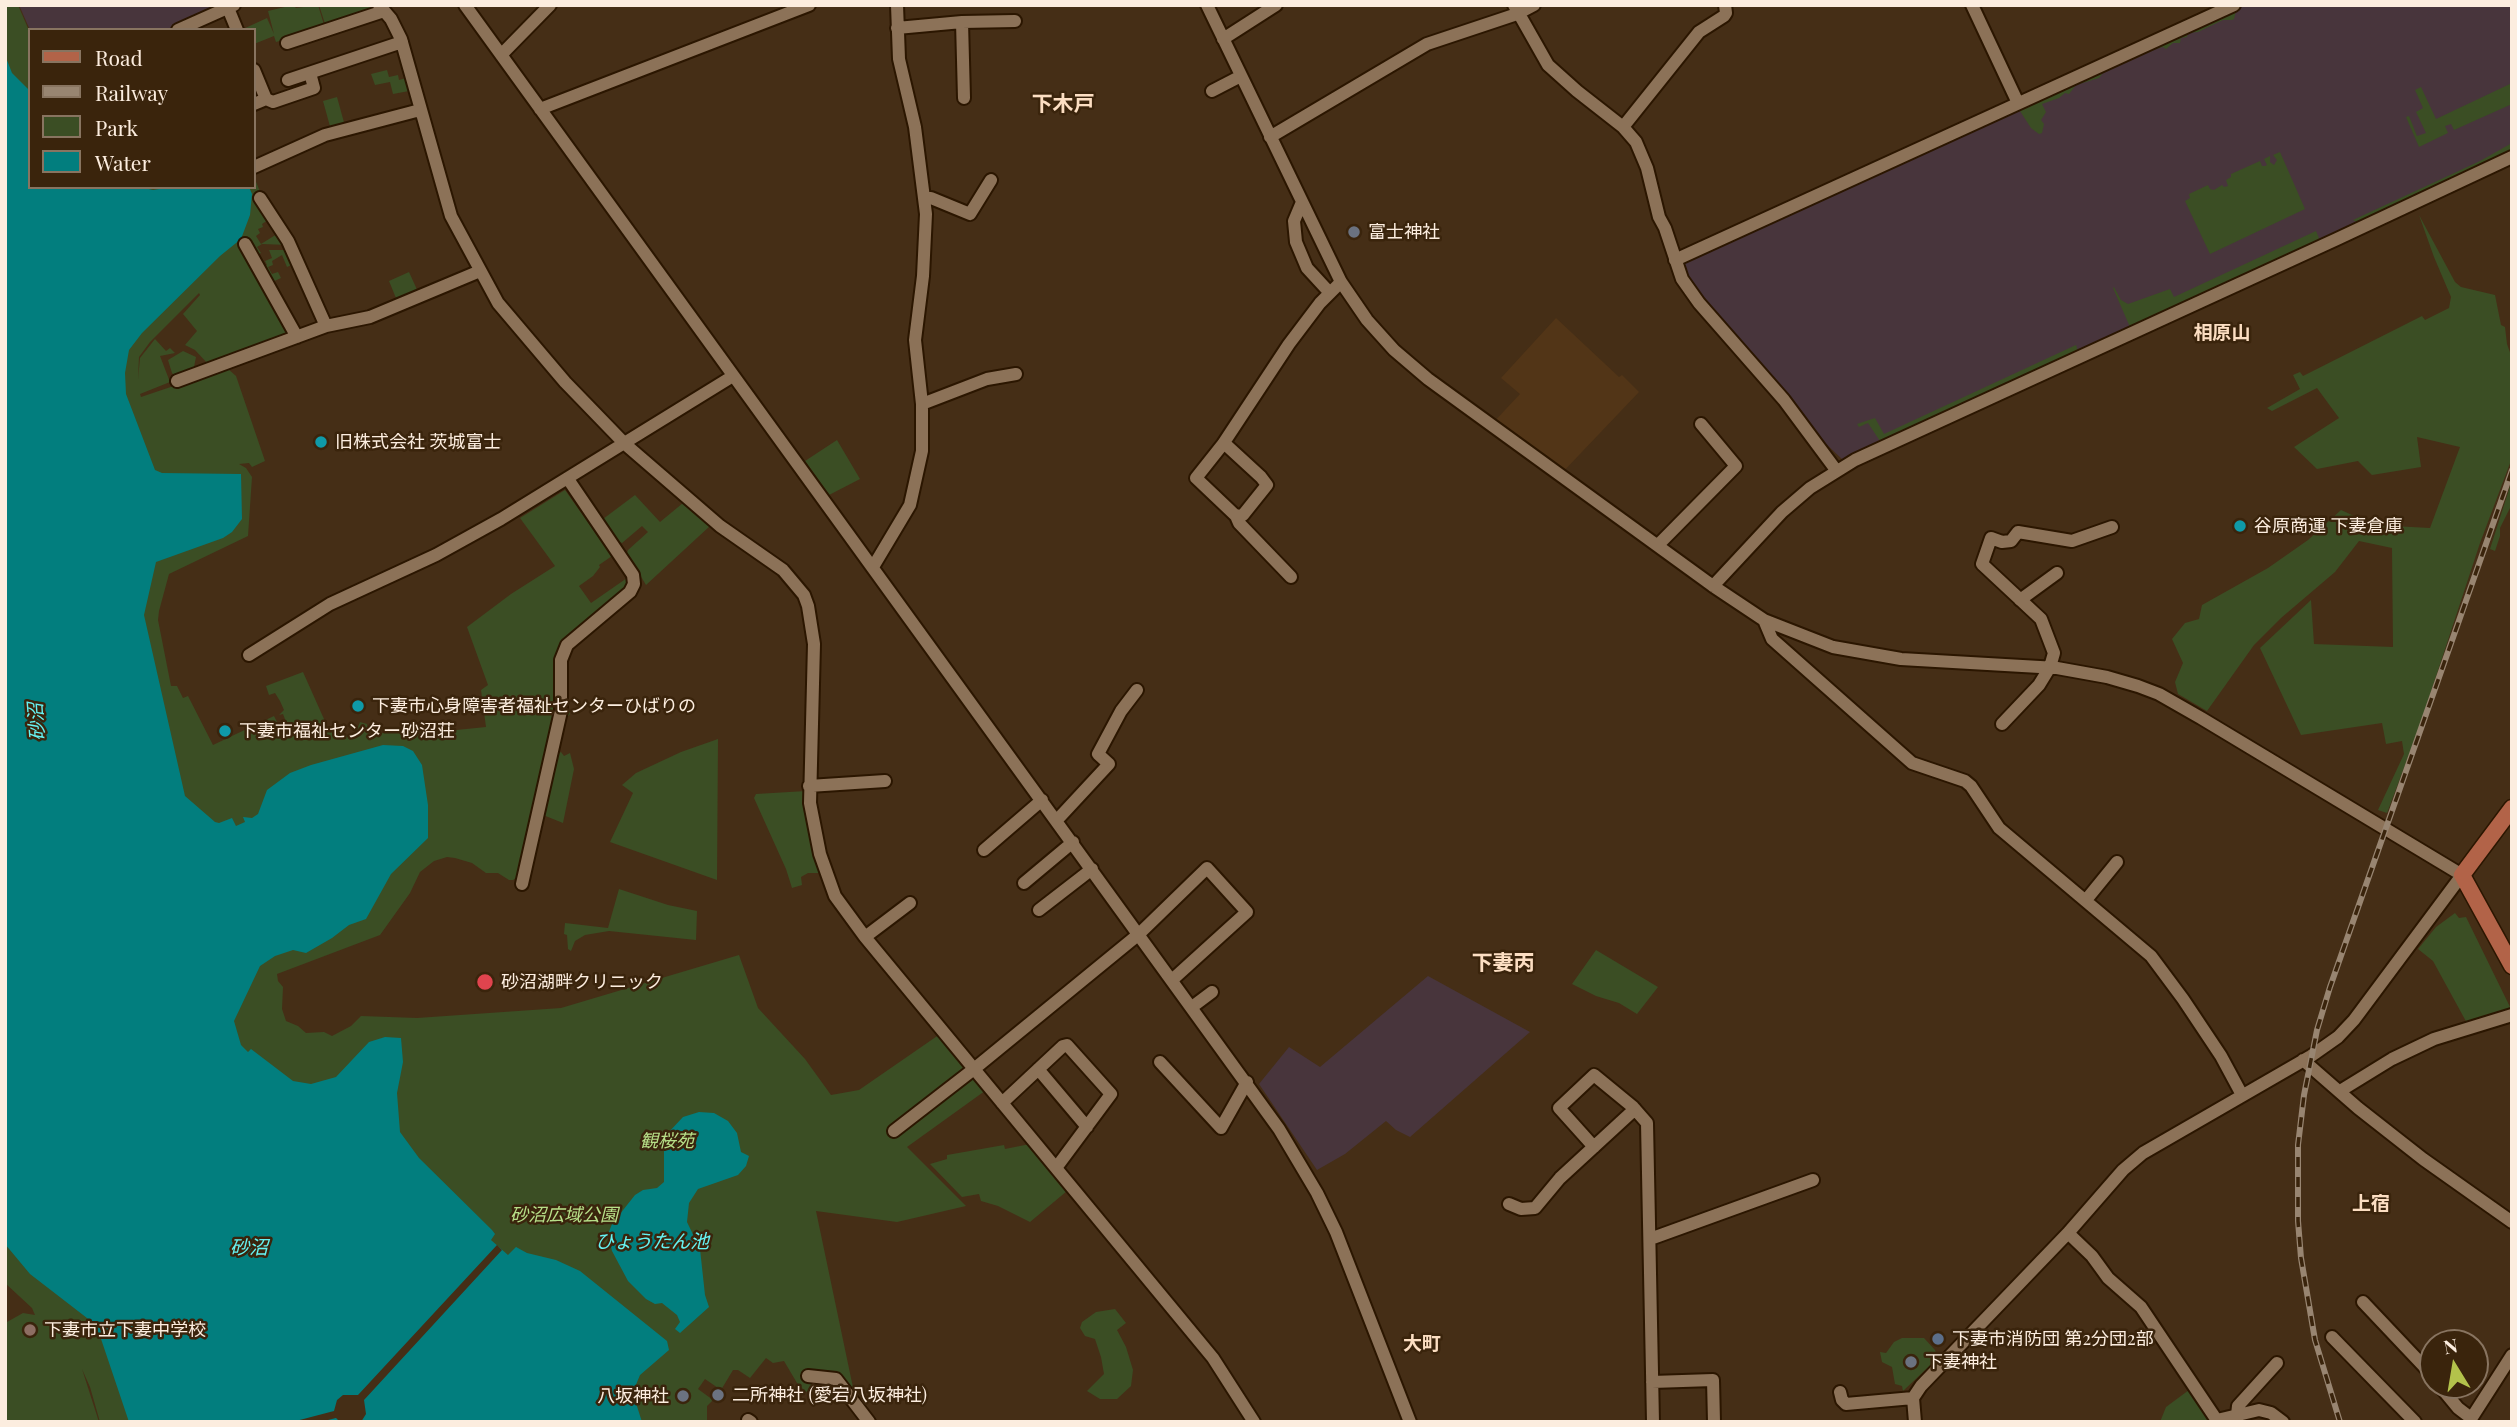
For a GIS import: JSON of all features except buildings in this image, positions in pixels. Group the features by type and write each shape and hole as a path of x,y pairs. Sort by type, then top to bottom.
{"main road":[{"path":"2512,808 2462,875 2512,966"}],"street":[{"path":"465,5 1287,1141 1323,1205 1348,1260 1410,1422"},
{"path":"500,55 550,5"},
{"path":"540,109 809,5"},
{"path":"873,567 904,518 914,493 922,451 922,404 915,340 923,276 926,214 915,127 899,59 897,5"},
{"path":"1207,5 1341,282 1367,320 1394,350 1428,379 1713,586 1764,620 1833,647 1877,656 2050,667 2113,678 2159,694 2462,875 2354,1020 2338,1037 2133,1160 2068,1233 1913,1396 1846,1404 1840,1392"},
{"path":"1223,39 1276,5"},
{"path":"1270,137 1427,44 1534,5"},
{"path":"1623,127 1699,32 1724,16 1725,5"},
{"path":"1972,5 2018,103"},
{"path":"1675,260 2234,5"},
{"path":"183,28 231,7 236,28"},
{"path":"287,43 381,8 391,19 402,42 451,216 498,303 565,382 625,443 720,526 783,570 804,595 812,624 814,660 810,786 814,829 829,883 841,905 865,937 1213,1358 1254,1422"},
{"path":"1516,10 1548,65 1623,127 1642,153 1659,217 1682,279 1699,303 1771,383 1836,470"},
{"path":"897,28 962,22 1015,21"},
{"path":"962,22 964,98"},
{"path":"288,80 402,42"},
{"path":"256,81 260,102 273,102 314,88 310,73"},
{"path":"1212,91 1241,76"},
{"path":"256,166 325,135 420,110"},
{"path":"1713,586 1782,512 1836,470 2512,157"},
{"path":"924,198 931,198 970,214 991,180"},
{"path":"260,198 288,241 326,326"},
{"path":"1302,202 1294,221 1296,242 1307,268 1329,293"},
{"path":"245,244 297,337"},
{"path":"177,381 326,326 370,317 480,271"},
{"path":"1291,577 1238,523 1236,516 1196,478 1224,443 1266,375 1307,319 1341,282"},
{"path":"922,404 987,379 1016,374"},
{"path":"249,656 330,604 436,555 568,479 733,376"},
{"path":"1658,545 1736,466 1701,424"},
{"path":"1224,443 1267,485 1243,515 1236,516"},
{"path":"522,884 561,710 561,660 567,645 630,592 634,584 633,575 568,479"},
{"path":"2002,724 2039,685 2050,667 2054,653 2041,619 1982,564 1991,538 2003,542 2011,541 2018,532 2071,541 2112,527"},
{"path":"2020,600 2057,573"},
{"path":"1764,620 1772,639 1912,763 1965,781 1972,786 1999,828 2151,956 2221,1056 2242,1095"},
{"path":"1057,820 1107,769 1109,763 1098,754 1121,711 1136,690"},
{"path":"810,786 885,781"},
{"path":"984,849 1042,800"},
{"path":"1024,883 1073,842"},
{"path":"2086,900 2117,862"},
{"path":"894,1131 1139,934 1207,868 1247,912 1172,981"},
{"path":"1039,910 1092,869"},
{"path":"865,937 910,903"},
{"path":"1192,1007 1212,992"},
{"path":"2340,1091 2392,1059 2434,1039 2512,1015"},
{"path":"1002,1103 1062,1046 1067,1045 1111,1094 1056,1168"},
{"path":"2319,1072 2322,1048"},
{"path":"2303,1060 2423,1158 2512,1222"},
{"path":"1160,1062 1221,1128 1247,1083"},
{"path":"1038,1069 1087,1127"},
{"path":"1594,1147 1559,1108 1594,1075 1635,1109 1647,1123 1653,1422"},
{"path":"1509,1204 1521,1209 1535,1208 1560,1178 1635,1109"},
{"path":"1650,1240 1813,1180"},
{"path":"2068,1233 2092,1256 2108,1278 2141,1307 2218,1421 2264,1411 2283,1422"},
{"path":"2363,1302 2419,1361"},
{"path":"2332,1337 2415,1422"},
{"path":"2451,1399 2470,1420 2512,1355"},
{"path":"2237,1415 2238,1406 2277,1363"},
{"path":"808,1376 836,1379 869,1422"},
{"path":"1652,1382 1708,1378 1713,1380 1714,1422"},
{"path":"1913,1396 1914,1422"}],"shaded area":[{"path":"19,5 223,5 171,28 29,28"},
{"path":"2244,5 2512,5 2512,151 1843,460 1825,443 1760,362 1717,317 1683,272 1681,262"},
{"path":"1556,318 1619,377 1622,375 1639,392 1560,475 1491,425 1520,394 1501,378"},
{"path":"1428,976 1530,1032 1410,1137 1386,1121 1345,1154 1317,1170 1259,1084 1289,1047 1320,1067"}],"green space":[{"name":"砂沼広域公園","path":"5,5 18,5 28,28 28,189 256,189 256,182 271,218 262,224 263,227 258,229 260,233 256,236 261,244 277,234 288,245 262,244 257,247 261,253 255,256 294,335 223,361 221,357 217,363 208,364 195,350 185,345 197,331 183,314 199,293 150,342 139,357 138,379 140,358 155,339 166,351 170,348 175,353 160,356 170,382 140,394 141,397 227,368 236,376 265,461 252,467 249,463 239,464 246,468 252,477 248,536 169,574 159,611 158,620 171,686 177,686 183,698 188,696 213,745 274,716 278,724 286,722 283,714 279,715 284,710 280,701 275,693 269,695 266,686 303,672 328,728 334,728 341,737 356,732 360,722 367,724 369,737 403,727 417,734 486,727 481,690 488,685 467,627 555,566 520,518 565,490 612,556 579,586 591,603 627,578 626,589 556,656 557,696 567,701 570,714 565,720 519,876 509,880 498,873 486,873 472,863 455,858 447,857 434,861 420,872 410,893 380,935 277,974 283,987 282,1009 286,1021 306,1033 324,1032 332,1036 351,1026 361,1016 417,1018 561,1008 739,955 758,1008 805,1059 831,1095 859,1090 943,1032 989,1088 907,1147 966,1206 897,1222 816,1211 855,1397 846,1393 828,1402 817,1398 811,1389 806,1392 797,1383 784,1361 773,1363 766,1358 750,1378 738,1370 733,1370 721,1390 705,1379 698,1389 713,1400 707,1406 707,1422 100,1422 82,1369 99,1422 5,1422 5,1321 23,1313 35,1315 32,1308 5,1283"},
{"path":"293,5 296,8 318,5 325,28 276,42 274,36 256,43 256,28 245,28 267,18 274,34 268,11"},
{"path":"319,5 371,5 374,8 326,27"},
{"path":"2236,11 2232,20 2223,20 2198,32 2188,33 2187,37 2181,38 2180,43 2173,43 2166,49 2156,49 2103,73 2099,78 2076,85 2069,94 2065,93 2042,104 2046,112 2041,120 2044,124 2042,133 2039,134 2031,128 2020,111 2019,108"},
{"path":"387,70 389,77 398,75 399,80 406,78 409,91 393,94 390,82 375,85 371,74"},
{"path":"2512,83 2512,104 2454,130 2451,124 2445,126 2448,133 2419,147 2406,117 2409,116 2417,136 2426,133 2416,112 2423,108 2415,90 2421,87 2436,119"},
{"path":"337,97 345,126 331,130 323,101"},
{"path":"2512,143 2512,151 2358,223 2353,220 2480,161"},
{"path":"2280,152 2305,209 2210,254 2185,201 2190,198 2189,194 2208,185 2214,190 2222,185 2228,186 2226,180 2231,174 2260,161 2262,166 2265,166 2267,165 2264,159 2270,156 2270,162 2274,165 2277,160 2273,155"},
{"path":"2419,215 2455,282 2461,287 2495,295 2512,358 2512,458 2387,813 2378,810 2404,754 2402,741 2386,744 2382,723 2301,735 2260,648 2311,600 2314,644 2393,647 2392,548 2359,541 2335,572 2254,645 2207,711 2178,694 2175,682 2183,663 2172,639 2185,623 2199,619 2202,605 2268,568 2308,540 2341,510 2374,525 2430,528 2460,447 2417,437 2421,467 2372,475 2358,461 2317,469 2294,447 2339,418 2317,388 2272,411 2267,408 2300,389 2293,375 2300,372 2303,376 2422,316 2425,320 2449,308 2451,297"},
{"path":"2316,231 2319,238 2316,243 2130,327 2113,288 2121,300 2128,304 2170,289 2174,297"},
{"path":"269,250 291,250 296,263 287,267 282,255 272,261 273,265 268,267 272,274 278,272 281,278 268,284 260,268 267,265 265,261 272,258"},
{"path":"409,272 419,294 398,303 389,281"},
{"path":"2076,345 2078,351 1880,441 1868,423 1859,427 1857,424 1875,418 1884,434"},
{"path":"183,351 196,357 193,372 176,377 168,360"},
{"path":"837,440 860,479 829,495 805,461"},
{"path":"2512,480 2512,504 2500,528 2495,551 2490,549"},
{"path":"635,495 660,522 683,503 710,526 646,585 627,553 648,532 642,526 622,543 603,519"},
{"path":"718,739 717,880 610,842 633,793 622,785 636,773 681,752"},
{"path":"561,752 564,756 570,753 574,769 563,823 543,815 558,754"},
{"path":"806,791 823,873 808,873 801,877 802,885 792,888 754,798 756,794"},
{"path":"619,889 697,911 696,940 609,931 585,935 575,941 571,951 568,949 567,935 564,934 565,923 608,928"},
{"path":"2455,913 2459,918 2466,917 2512,1011 2468,1025 2433,961 2418,949 2436,927"},
{"path":"1596,950 1658,987 1637,1014 1619,1003 1596,996 1572,984"},
{"path":"1030,1144 1067,1191 1030,1222 998,1206 981,1201 979,1194 962,1197 930,1164 947,1159 947,1155 1004,1145 1005,1149"},
{"path":"1115,1309 1126,1323 1117,1330 1133,1370 1131,1386 1117,1399 1100,1399 1087,1391 1104,1374 1101,1357 1095,1339 1085,1336 1080,1328 1082,1322 1096,1312"},
{"path":"1902,1338 1924,1338 1935,1350 1938,1358 1903,1391 1902,1386 1895,1384 1892,1367 1882,1362 1880,1352 1886,1353 1894,1342"},
{"path":"2189,1390 2215,1422 2160,1422 2166,1407"}],"water":[{"name":"砂沼","path":"5,55 12,73 28,89 28,189 250,189 252,194 250,215 241,239 220,256 142,333 129,350 125,373 126,394 155,470 162,473 241,474 242,519 232,532 223,538 156,562 144,615 185,796 215,822 232,818 236,826 245,822 243,817 252,818 258,814 267,790 290,773 311,765 383,745 403,746 413,751 422,765 428,805 428,838 391,874 366,919 349,925 306,953 293,950 275,956 260,966 234,1021 241,1045 248,1052 251,1049 293,1081 311,1084 336,1077 369,1042 385,1037 401,1038 403,1062 397,1093 400,1132 419,1158 492,1230 495,1234 491,1240 508,1255 516,1247 580,1271 667,1341 669,1350 640,1375 635,1387 635,1400 642,1422 129,1422 99,1333 87,1318 30,1274 5,1244"},
{"name":"ひょうたん池","path":"699,1112 714,1113 728,1121 737,1133 741,1152 749,1156 746,1166 738,1175 698,1189 689,1203 687,1222 700,1249 705,1295 709,1307 680,1333 675,1329 680,1322 677,1315 662,1303 655,1304 646,1299 628,1281 612,1251 608,1234 612,1224 635,1195 643,1190 657,1188 664,1182 664,1148 668,1133 683,1117"}],"pier":[{"path":"497,1245 502,1250 364,1400 366,1414 361,1422 340,1422 336,1418 320,1422 292,1422 334,1411 337,1400 343,1395 358,1395"}],"railway":[{"path":"2340,1422 2315,1340 2301,1258 2298,1145 2304,1095 2317,1030 2330,987 2512,470"}],"place":[{"name":"富士神社","path":"1354,232"},
{"name":"旧株式会社 茨城富士","path":"321,442"},
{"name":"谷原商運 下妻倉庫","path":"2240,526"},
{"name":"下妻市心身障害者福祉センターひばりの","path":"358,706"},
{"name":"下妻市福祉センター砂沼荘","path":"225,731"},
{"name":"砂沼湖畔クリニック","path":"485,982"},
{"name":"下妻市立下妻中学校","path":"30,1330"},
{"name":"下妻市消防団 第2分団2部","path":"1938,1339"},
{"name":"下妻神社","path":"1911,1362"},
{"name":"二所神社 (愛宕八坂神社)","path":"718,1395"},
{"name":"八坂神社","path":"683,1396"}],"district":[{"name":"下木戸","path":"1063,104"},
{"name":"相原山","path":"2222,333"},
{"name":"下妻丙","path":"1503,963"},
{"name":"上宿","path":"2371,1204"},
{"name":"大町","path":"1422,1344"}],"park label":[{"name":"観桜苑","path":"667,1141"}]}
